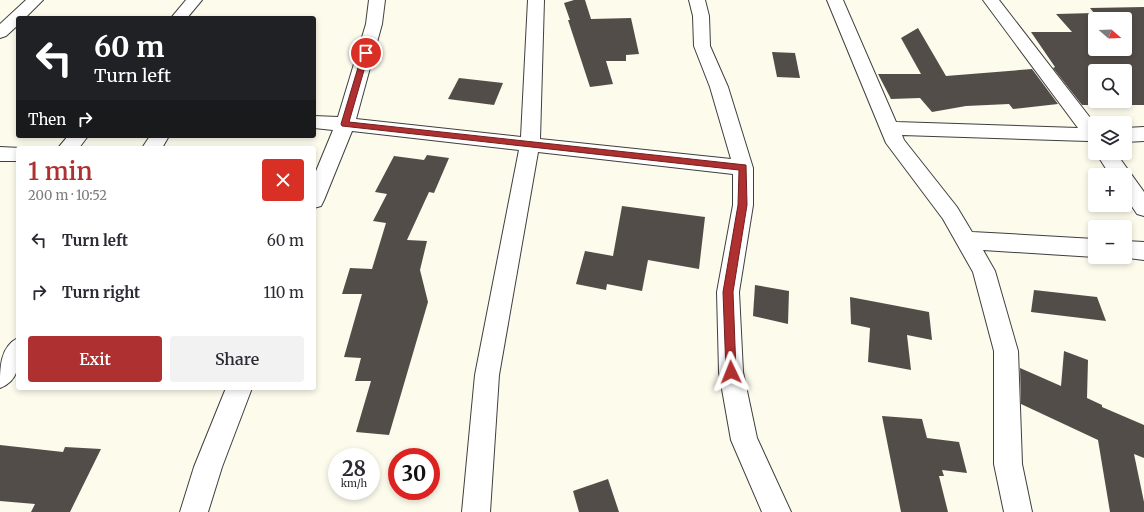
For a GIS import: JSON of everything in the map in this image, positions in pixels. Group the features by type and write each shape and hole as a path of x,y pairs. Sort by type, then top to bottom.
{"street":[{"path":"18,16 35,0"},
{"path":"181,16 194,0"},
{"path":"316,195 345,124 374,24 377,0"},
{"path":"476,512 487,375 530,144 536,0"},
{"path":"697,0 700,16 702,46 719,87 744,168 743,205 728,292 731,372 744,440 777,512"},
{"path":"835,0 896,142 950,213 984,271 1006,351 1008,464 1018,512"},
{"path":"991,0 1088,127"},
{"path":"0,33 16,18"},
{"path":"316,122 345,124 744,168"},
{"path":"889,128 1088,136"},
{"path":"1132,135 1144,134"},
{"path":"70,146 77,138"},
{"path":"0,154 16,154"},
{"path":"1132,190 1144,208"},
{"path":"966,240 1088,248"},
{"path":"1132,250 1144,251"},
{"path":"0,376 16,352"},
{"path":"194,512 208,466 238,390"}],"building":[{"path":"574,0 585,0 591,19 631,18 639,54 626,55 626,61 606,61 613,84 590,87 568,20 570,20 564,3"},
{"path":"1144,7 1144,105 1132,105 1132,64 1088,64 1088,105 1082,105 1053,68 1055,67 1031,32 1072,32 1056,14 1088,13 1088,56 1132,56 1132,12 1093,12 1090,8"},
{"path":"918,28 946,76 1032,69 1058,104 1013,109 1009,104 966,106 932,112 920,98 891,99 878,74 921,74 901,38"},
{"path":"772,52 795,53 800,78 777,77"},
{"path":"459,78 503,83 494,105 448,99"},
{"path":"427,155 449,158 434,193 429,192 407,240 427,241 420,270 428,302 389,435 356,432 371,381 355,381 361,358 344,357 362,294 342,294 350,268 372,269 386,223 373,221 387,194 375,192 394,156 424,160"},
{"path":"622,206 705,217 699,269 648,260 642,291 607,284 606,290 576,284 585,251 613,256"},
{"path":"755,285 789,291 788,324 753,316"},
{"path":"1034,290 1097,297 1106,321 1031,312"},
{"path":"850,297 929,312 932,340 907,335 911,370 868,362 870,328 851,324"},
{"path":"1064,351 1088,360 1087,398 1102,405 1102,407 1144,425 1144,458 1134,454 1144,502 1144,512 1110,512 1098,440 1021,404 1020,368 1061,386"},
{"path":"882,416 922,419 927,438 959,442 967,473 942,470 944,476 939,476 948,512 901,512"},
{"path":"0,445 63,452 65,447 101,449 70,512 31,512 35,504 0,501"},
{"path":"608,479 619,512 579,512 573,491"}],"route":[{"path":"366,53 345,124 744,168 743,205 728,292 731,372"}]}
